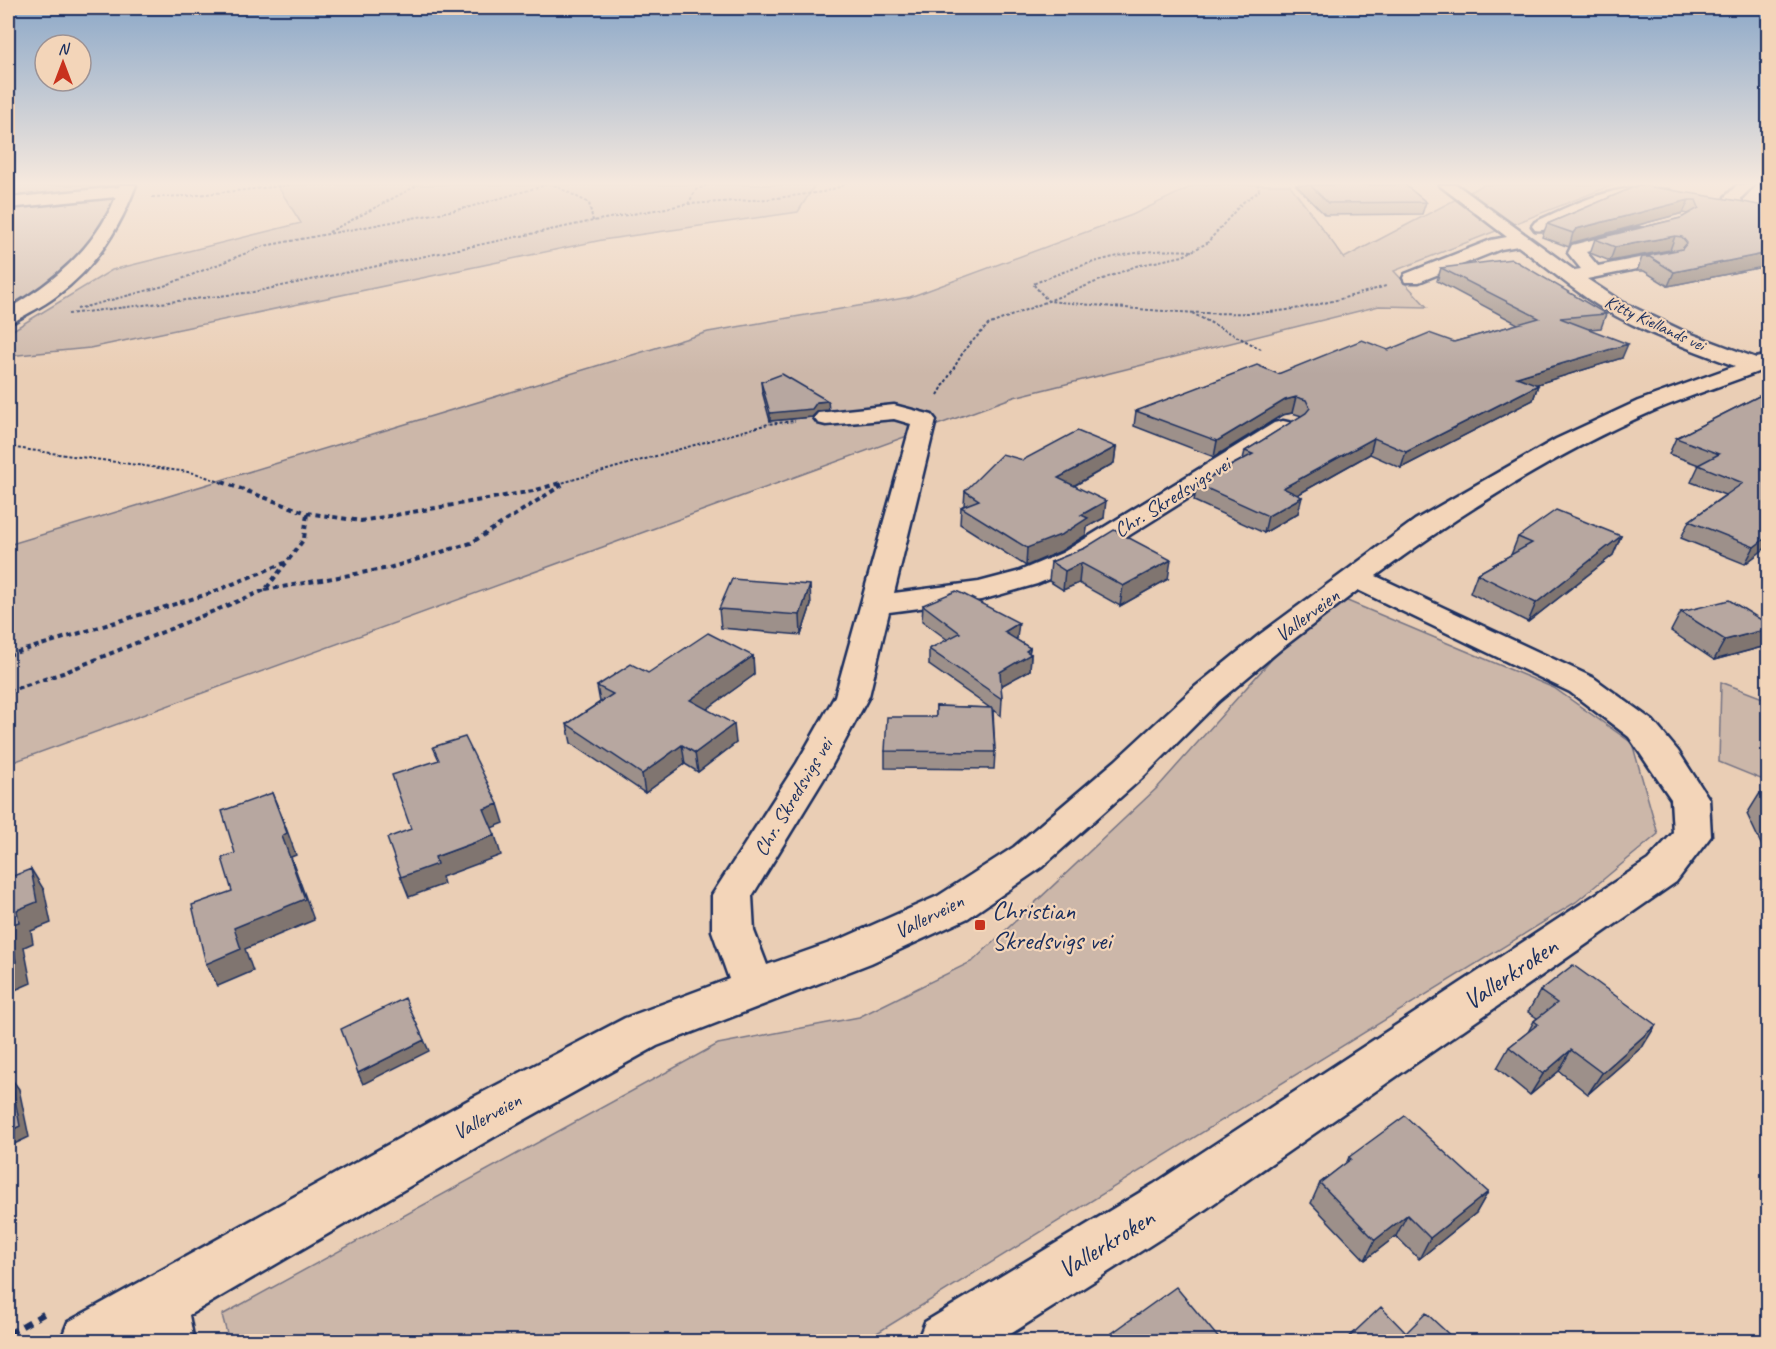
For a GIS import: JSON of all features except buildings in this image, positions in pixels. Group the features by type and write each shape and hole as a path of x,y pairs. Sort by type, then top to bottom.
{"street":[{"path":"8,317 56,288 95,248"},
{"path":"1412,278 1487,248"},
{"name":"Kitty Kiellands vei","path":"1532,248 1596,296 1639,320 1673,336 1761,363"},
{"path":"1582,248 1578,249 1577,253 1593,272"},
{"path":"1571,276 1670,256"},
{"name":"Vallerveien","path":"88,1341 163,1322 489,1114 631,1038 754,988 856,951 942,912 1028,857 1128,770 1207,694 1270,642 1425,526 1565,444 1646,406 1761,363"},
{"path":"826,418 894,412 924,420"},
{"name":"Chr. Skredsvigs vei","path":"754,988 733,931 732,895 813,767 852,696 924,420"},
{"name":"Chr. Skredsvigs vei","path":"876,605 981,591 1027,578 1072,560 1292,422"},
{"name":"Vallerkroken","path":"945,1341 1172,1202 1662,872 1692,836 1690,799 1641,729 1606,700 1582,685 1356,578"}],"path":[{"path":"63,312 164,286 259,248"},
{"path":"67,315 253,292 464,248"},
{"path":"1192,251 1169,248 1148,249 1066,269 1033,284 1048,301 1212,314 1271,312 1325,303 1412,278"},
{"path":"924,420 964,349 988,325 1136,266 1183,256 1198,248"},
{"path":"1188,311 1261,350"},
{"path":"8,447 195,473 307,513 362,521 533,491 768,424 826,418"},
{"path":"8,691 63,673 265,590 389,568 471,543 570,480"},
{"path":"265,590 304,539 307,513"},
{"path":"8,655 208,594 287,562"}],"shaded area":[{"path":"8,248 89,248 84,258 8,312"},
{"path":"201,248 564,248 90,348 8,356 8,333 112,270"},
{"path":"1043,248 1337,248 1344,258 1363,248 1453,248 1394,271 1427,307 1379,306 1014,397 8,764 8,545 708,332 910,297"},
{"path":"1345,600 1554,688 1632,743 1658,834 1576,902 864,1341 229,1341 222,1315 718,1044 859,1017 973,961 1158,787 1279,651"},
{"path":"1721,682 1768,700 1768,782 1719,762"}],"place":[{"name":"Christian Skredsvigs vei","path":"980,925"}]}
